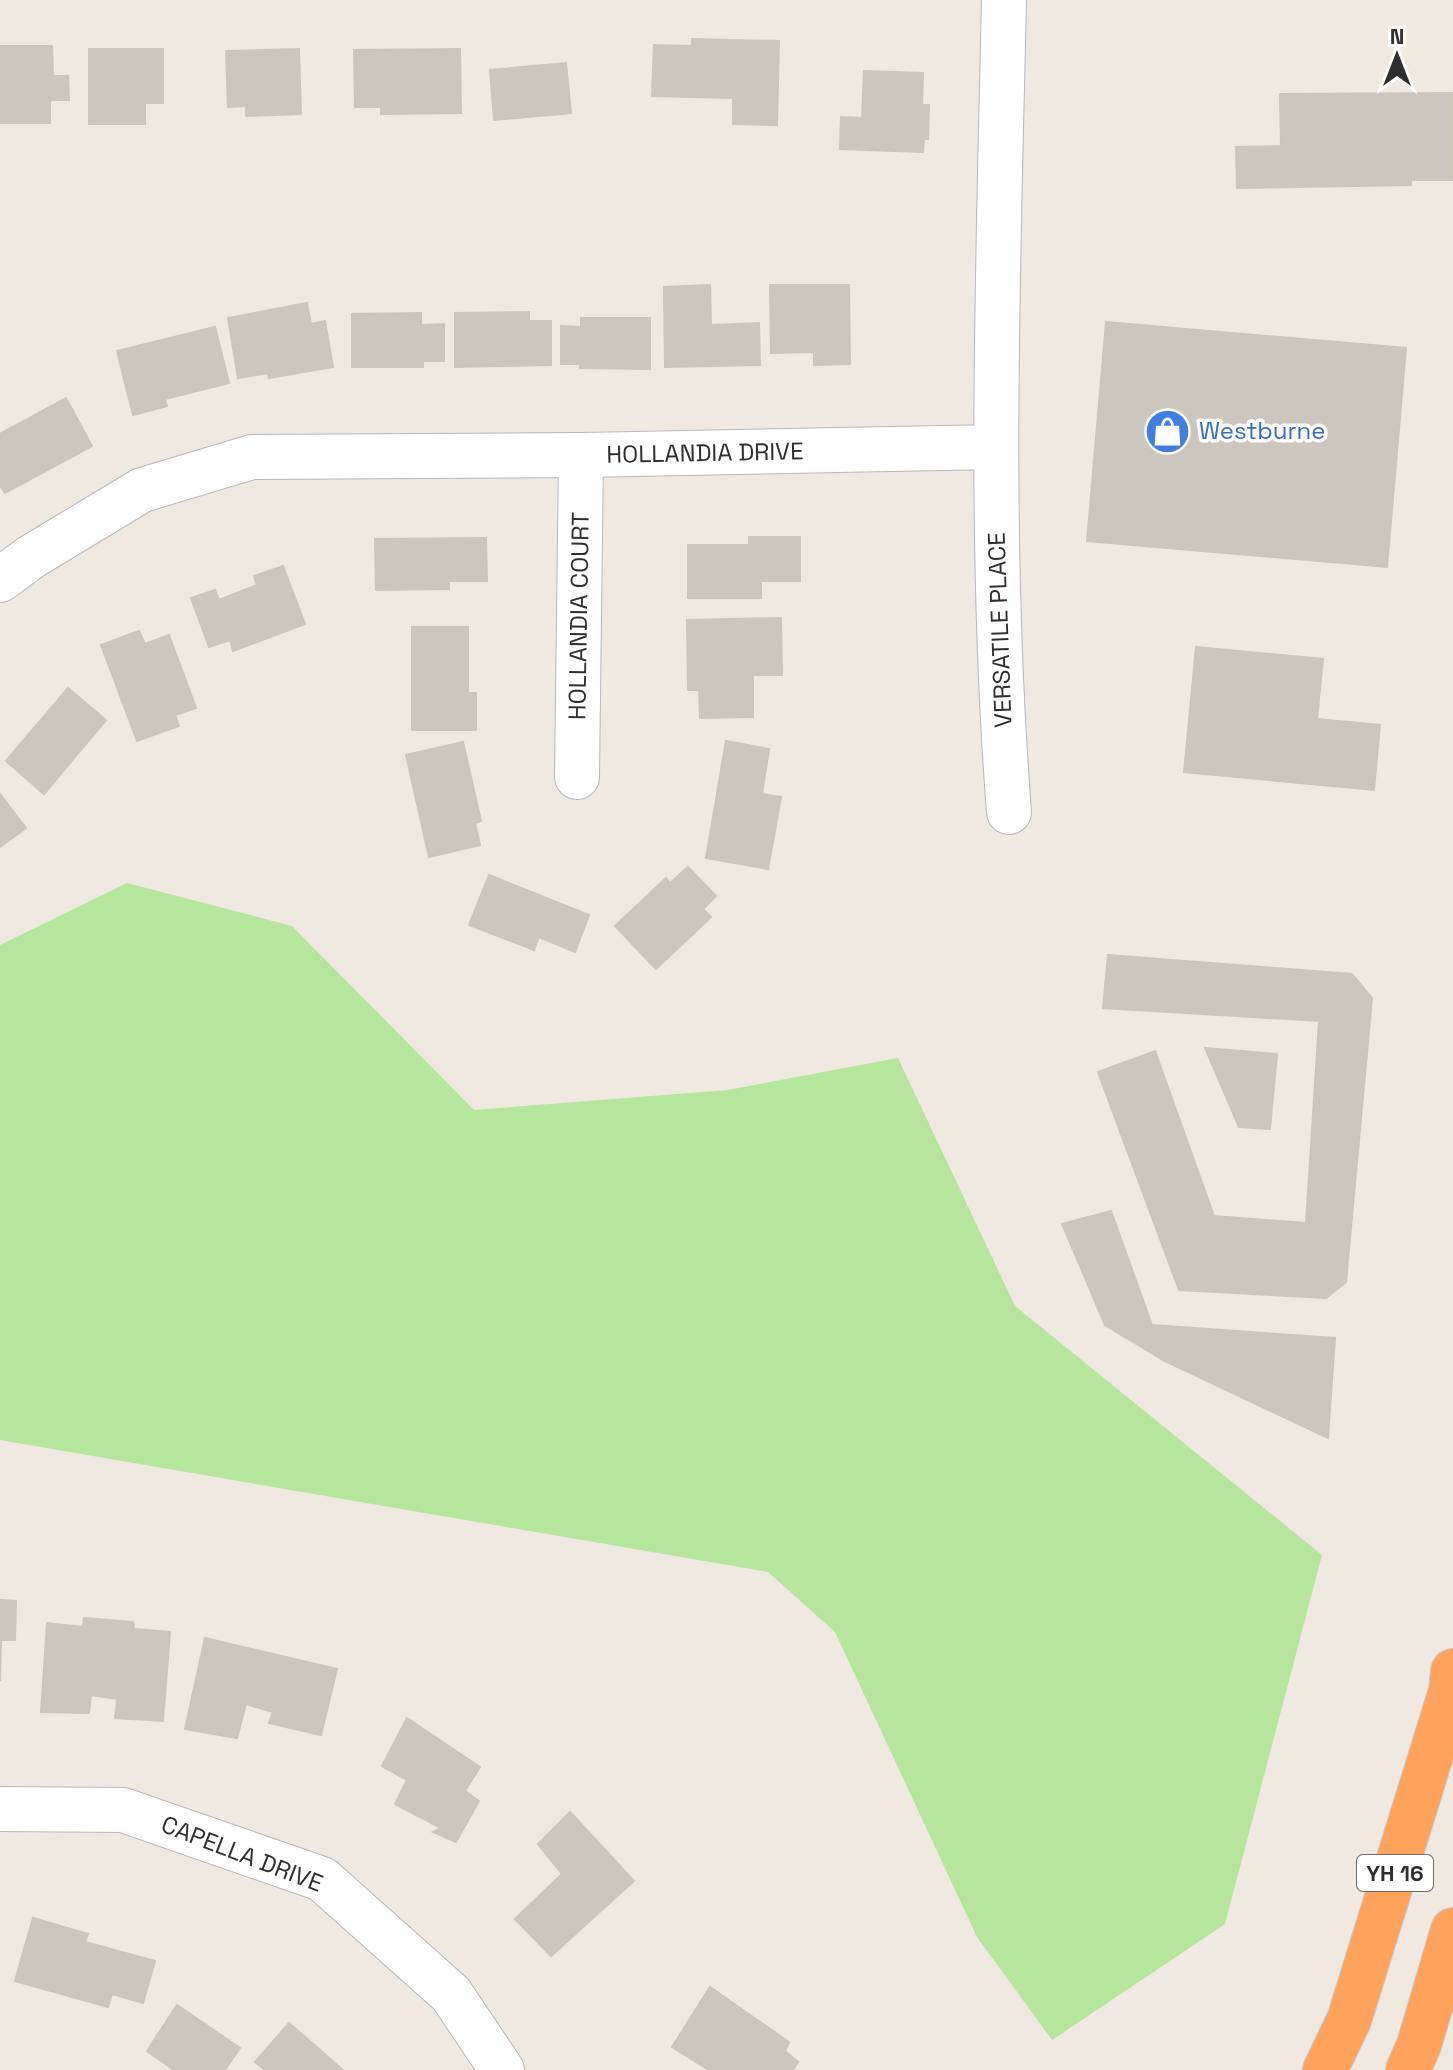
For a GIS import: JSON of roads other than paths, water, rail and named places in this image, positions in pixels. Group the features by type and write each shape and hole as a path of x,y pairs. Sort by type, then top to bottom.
{"highway":[{"name":"YH 16","path":"1325,2070 1349,2020 1451,1691 1453,1671"},
{"path":"1408,2070 1419,2045 1453,1930"}],"street":[{"path":"994,447 1004,0"},
{"name":"HOLLANDIA DRIVE","path":"0,580 31,557 142,490 252,457 581,455 994,447"},
{"name":"VERSATILE PLACE","path":"994,447 1001,704 1009,812"},
{"name":"HOLLANDIA COURT","path":"577,777 581,455"},
{"name":"CAPELLA DRIVE","path":"0,1809 123,1810 322,1879 451,1994 502,2070"}],"place":[{"name":"Westburne","path":"1168,431"}]}
